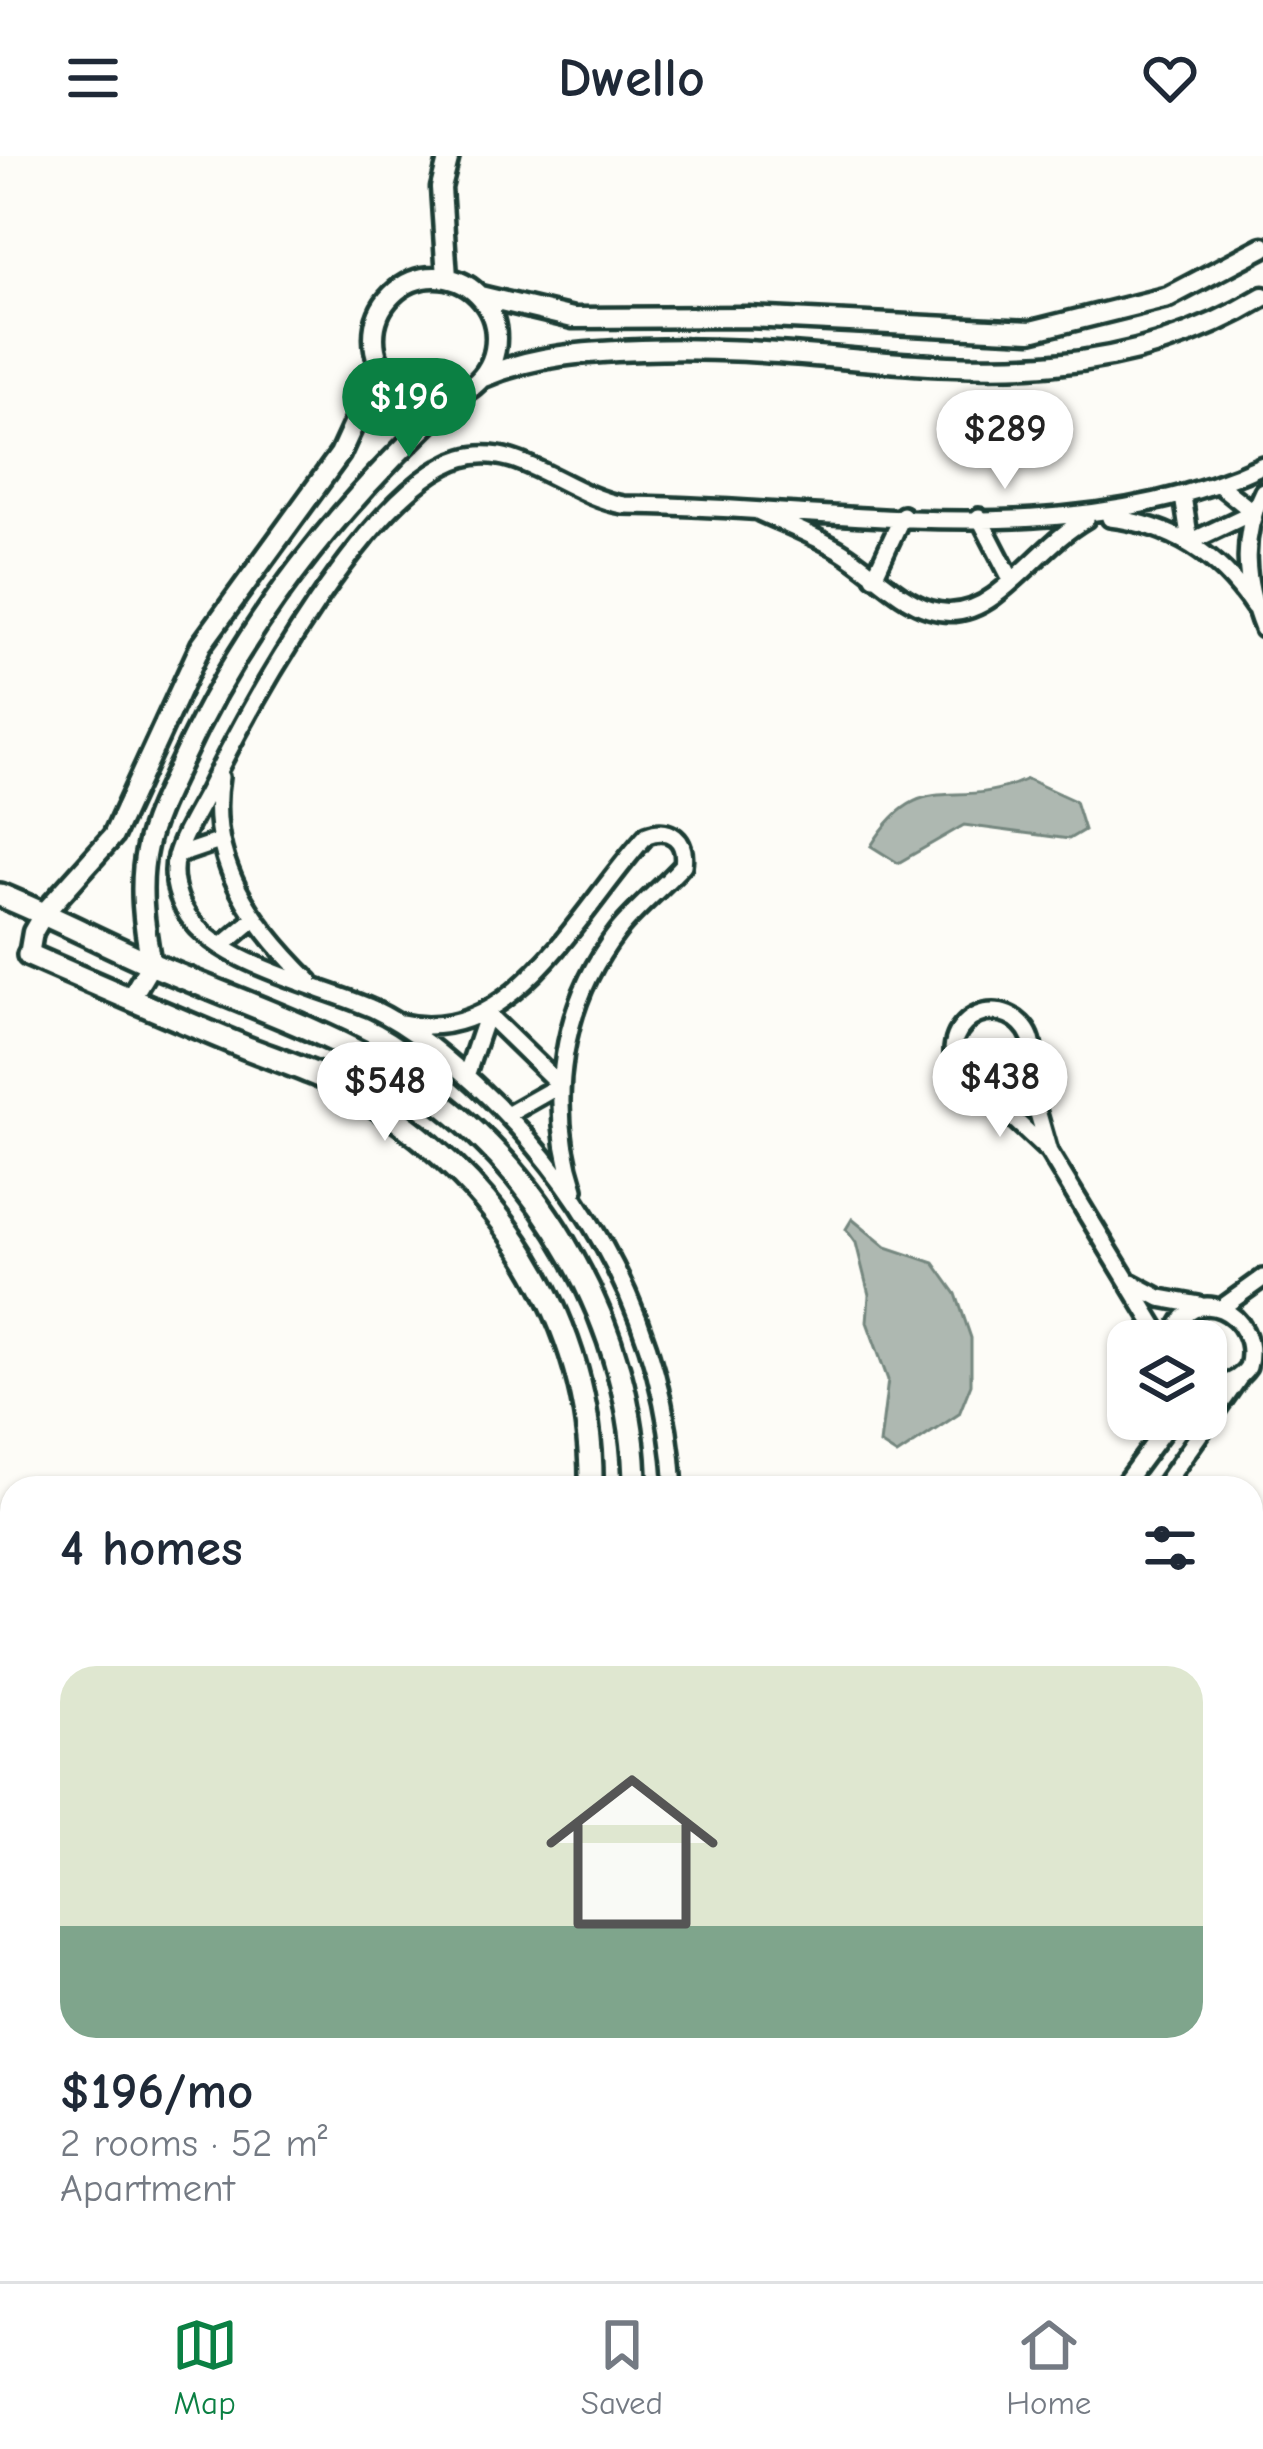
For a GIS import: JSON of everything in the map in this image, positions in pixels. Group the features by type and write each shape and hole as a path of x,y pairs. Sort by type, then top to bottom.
{"main road":[{"path":"0,895 354,1049 412,1083 466,1125 513,1173 553,1227 586,1286 611,1348 628,1414 634,1476"},
{"path":"29,956 352,1091 432,1145 487,1200 522,1246 571,1352 585,1409 590,1476"}],"street":[{"path":"447,278 441,188 449,156"},
{"path":"460,394 424,399 406,393 380,368 373,338 389,296 410,281 447,278 481,296 573,318 748,317 1031,331 1168,297 1263,247"},
{"path":"481,296 496,331 493,356 481,378"},
{"path":"130,999 151,964 143,922 147,847 197,726 233,661 364,487 481,378 510,365 574,352 694,347 814,352 932,368 1041,368 1148,347 1263,297"},
{"path":"573,318 574,352"},
{"path":"29,956 33,932 44,913 113,836 200,645 340,454 380,368"},
{"path":"672,1476 663,1402 647,1341 624,1282 583,1209 507,1115 397,1022 222,946 193,924 184,909 174,874 176,856 262,684 309,612 363,543 443,466 492,454 517,459 598,500 1139,522 1190,542 1226,571 1255,608"},
{"path":"749,507 820,539 910,605 954,612 976,606 1059,535 1090,517 1184,496 1263,465"},
{"path":"1218,484 1253,512"},
{"path":"1263,491 1253,512 1246,560 1263,629"},
{"path":"1184,496 1181,512 1190,542"},
{"path":"1190,542 1253,512"},
{"path":"874,577 903,515"},
{"path":"980,517 1011,579"},
{"path":"222,761 220,841 233,882 254,920 312,983"},
{"path":"397,1022 443,1027 487,1014 522,985 647,835 662,831 676,837 684,850 683,865 615,934 580,998 560,1085 564,1146 583,1209"},
{"path":"176,856 220,841"},
{"path":"222,946 254,920"},
{"path":"985,1092 1016,1086 1027,1075 1034,1050 1025,1026 1004,1013 978,1015 958,1031 953,1056 963,1079 985,1092 1049,1152"},
{"path":"466,1076 487,1014"},
{"path":"487,1014 560,1085"},
{"path":"1027,1075 1049,1152 1154,1320"},
{"path":"507,1115 560,1085"},
{"path":"1124,1278 1160,1298 1224,1306 1245,1319 1253,1353"},
{"path":"1224,1306 1263,1278"},
{"path":"1181,1320 1200,1306"},
{"path":"1170,1476 1263,1336"},
{"path":"1227,1380 1238,1378"},
{"path":"1130,1476 1156,1440"}],"shaded area":[{"path":"1027,779 1075,801 1084,830 1069,839 964,825 898,863 871,846 889,821 923,798 1001,789"},
{"path":"852,1219 886,1247 934,1263 956,1294 971,1338 971,1384 959,1414 897,1455 880,1444 888,1380 867,1322 869,1295 856,1243 846,1229"}]}
